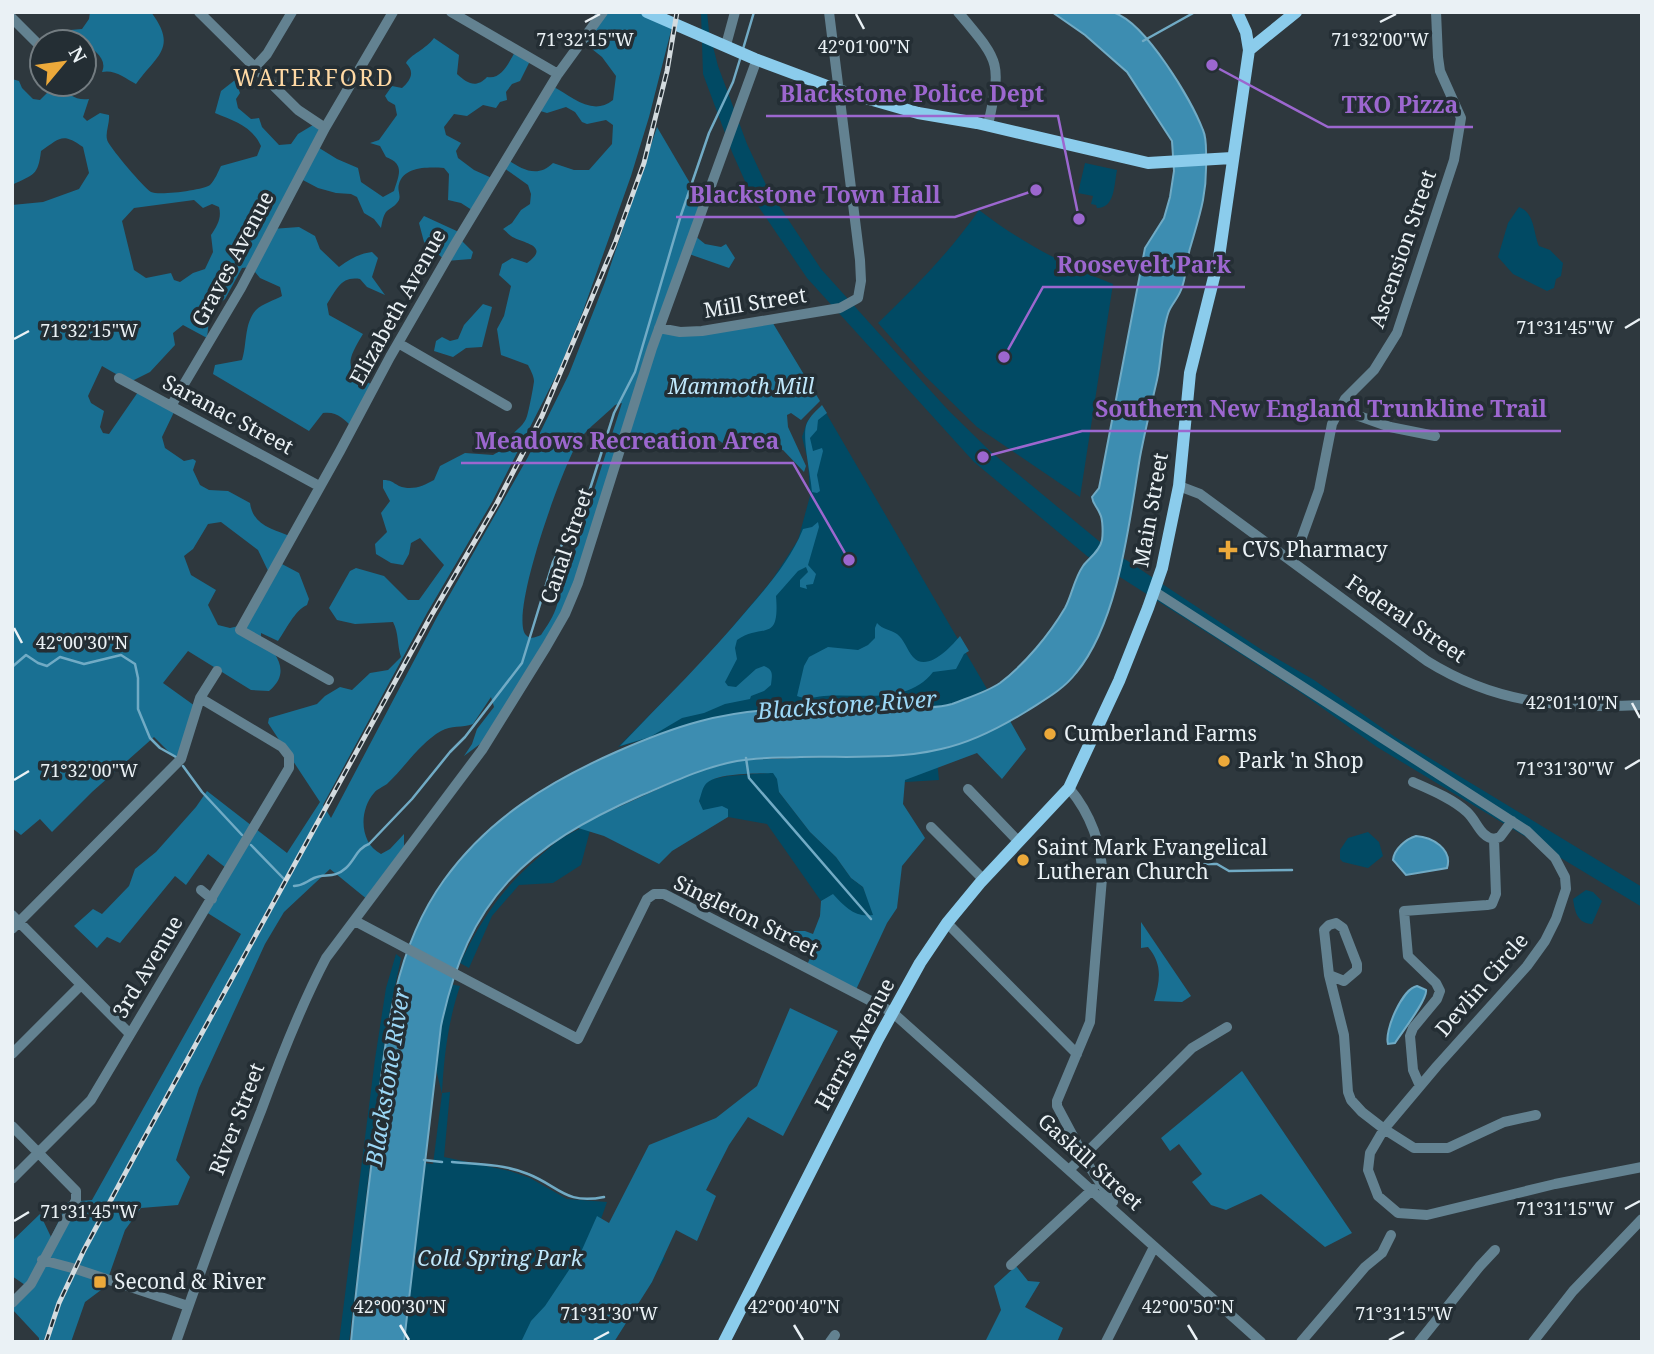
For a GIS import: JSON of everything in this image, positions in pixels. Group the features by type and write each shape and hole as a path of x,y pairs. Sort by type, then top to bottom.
{"main road":[{"path":"647,12 838,90 918,113 988,125 1158,164 1232,158"},
{"name":"Main Street","path":"1067,791 1119,681 1162,569 1179,486 1189,378 1219,257 1249,50 1246,32 1237,12"},
{"path":"1249,50 1296,12"},
{"name":"Harris Avenue","path":"724,1342 920,962 983,879 1067,791"}],"street":[{"path":"199,12 298,110 325,128"},
{"path":"254,68 267,54 292,12"},
{"name":"Graves Avenue","path":"172,406 241,288 325,128 393,12"},
{"path":"451,12 558,74"},
{"name":"Elizabeth Avenue","path":"329,680 240,630 398,342 558,74 603,12"},
{"path":"726,45 735,12"},
{"path":"829,12 838,90"},
{"path":"958,12 984,44 996,67 997,81 988,125"},
{"name":"Ascension Street","path":"1293,562 1319,490 1332,424 1345,399 1374,370 1397,334 1454,160 1461,118 1440,71 1436,12"},
{"path":"12,18 28,34"},
{"name":"Canal Street","path":"355,921 482,750 565,614 578,583 659,328 757,59"},
{"name":"Mill Street","path":"659,328 680,332 702,331 828,311 856,300 860,291 860,260 838,90"},
{"path":"398,342 508,406"},
{"name":"Saranac Street","path":"119,378 319,486"},
{"path":"1339,409 1390,427 1435,436"},
{"name":"Federal Street","path":"1179,486 1200,494 1427,662 1476,687 1522,700 1564,706 1642,705"},
{"name":"Devlin Circle","path":"1155,592 1512,821 1540,842 1555,858 1565,877 1565,896 1545,941 1527,966 1384,1129 1370,1153 1368,1170 1378,1196 1398,1213 1427,1215 1555,1184 1642,1167"},
{"path":"130,1034 15,922 181,759 200,698 217,671"},
{"name":"3rd Avenue","path":"12,1179 92,1100 289,768 289,756 282,747 200,698"},
{"path":"1413,782 1458,805 1484,835 1494,839"},
{"path":"968,789 1019,842"},
{"path":"1067,791 1083,810 1096,836 1102,869 1090,1022 1057,1106 1082,1154 1122,1216"},
{"path":"1494,839 1504,833 1512,821"},
{"path":"931,827 983,879"},
{"path":"1420,1086 1411,1060 1410,1036 1440,991 1436,983 1408,956 1404,911 1492,904 1496,894 1494,839"},
{"path":"201,890 212,899"},
{"name":"Singleton Street","path":"355,921 578,1039 647,899 659,893 892,1012"},
{"name":"River Street","path":"176,1342 233,1183 314,981 326,958 355,921"},
{"path":"947,923 1077,1054"},
{"path":"1329,975 1344,981 1357,970 1357,961 1345,932 1341,925 1336,923 1324,930 1329,975 1346,1048 1348,1092 1355,1106 1384,1129 1414,1148 1448,1148 1504,1122 1536,1115"},
{"path":"12,1054 81,985"},
{"name":"Gaskill Street","path":"892,1012 1261,1342"},
{"path":"1070,1169 1082,1154 1192,1048 1227,1027"},
{"path":"12,1126 76,1191 76,1200 31,1284 12,1303"},
{"path":"1011,1265 1093,1189"},
{"path":"1533,1342 1573,1291 1642,1219"},
{"path":"1301,1342 1365,1268 1382,1253 1391,1235"},
{"path":"1106,1342 1154,1247"},
{"path":"1419,1342 1494,1250"},
{"path":"42,1260 188,1306"}],"green space":[{"path":"90,12 151,12 159,24 164,43 157,58 136,84 115,73 102,72 103,63 98,54 98,28 83,28"},
{"name":"Mammoth Mill","path":"602,12 649,12 673,23 631,176 559,370 492,502 427,613 323,805 331,818 437,617 528,457 569,374 605,282 657,127 704,207 694,235 705,244 721,247 726,244 735,258 729,268 689,254 661,325 673,332 771,320 820,401 801,420 791,413 787,415 788,427 806,466 804,472 783,450 771,448 758,440 730,451 722,442 702,435 646,439 624,433 574,592 484,741 464,756 477,729 494,707 491,697 473,724 449,728 433,736 387,784 374,793 364,817 365,834 369,842 381,854 390,849 404,834 404,847 368,900 330,869 284,912 265,944 199,1088 176,1160 190,1177 178,1205 141,1208 125,1230 105,1287 85,1302 71,1342 39,1342 39,1338 12,1309 12,1303 25,1285 12,1276 12,1241 40,1214 51,1237 68,1202 92,1200 241,934 206,912 230,871 208,854 186,885 175,876 120,943 107,937 97,948 74,926 93,909 102,914 129,886 135,869 156,852 207,791 287,853 320,802 268,723 269,718 317,704 340,687 352,690 370,673 388,670 401,657 393,622 355,624 337,620 329,608 350,571 356,568 384,576 408,600 419,600 444,565 420,538 411,543 403,565 391,563 376,554 375,544 387,532 381,513 390,501 383,488 383,480 408,488 426,484 434,480 440,466 465,453 493,455 508,446 512,436 526,419 534,379 528,365 501,355 497,329 504,316 511,286 499,275 502,264 512,258 527,263 534,257 536,248 503,229 530,204 531,194 528,185 504,168 508,160 530,171 542,170 553,163 574,170 589,170 612,144 613,125 606,120 587,124 566,107 547,113 537,110 552,86 590,106 605,105 613,100 616,76 602,57 582,41","holes":["622,403 573,556 556,572 558,597 550,621 541,635 528,637 522,622 531,570 562,476 580,439 615,405"]},
{"path":"701,12 707,12 718,66 747,144 768,189 821,269 948,410 991,452 1105,546 1262,650 1314,680 1395,737 1642,887 1642,907 1377,747 1297,690 1087,556 974,462 807,278 752,197 703,74"},
{"path":"434,38 459,55 457,74 475,84 501,73 516,50 531,59 520,81 512,84 506,92 507,100 500,102 496,108 483,105 467,116 454,114 444,127 446,135 461,143 456,151 458,158 474,170 494,179 475,212 461,203 448,200 449,174 444,168 418,169 406,174 399,184 399,200 386,212 381,228 374,219 364,213 357,197 318,188 299,178 272,229 299,227 315,236 320,249 339,267 354,257 367,253 372,252 378,258 372,277 385,295 367,287 360,279 354,279 340,285 327,304 329,315 363,334 353,352 351,365 357,375 375,386 353,428 336,414 323,413 309,431 213,374 215,365 242,360 252,315 262,306 282,296 280,287 260,278 251,267 242,268 225,299 210,311 207,338 183,325 173,333 175,345 150,372 130,382 102,366 88,396 91,403 104,411 100,427 103,433 109,434 138,392 174,412 162,437 165,448 184,461 196,461 193,470 200,485 209,490 228,491 250,503 260,522 292,537 280,563 299,573 309,599 278,641 261,633 261,637 276,656 281,670 280,677 269,691 251,690 188,651 163,683 195,706 178,761 154,737 52,832 40,819 21,835 12,828 12,205 43,202 79,189 89,173 83,147 65,138 41,151 34,173 12,185 12,79 19,81 28,98 89,99 83,117 87,121 100,113 109,115 107,136 111,147 147,189 156,193 206,187 212,183 221,166 257,156 261,146 253,134 242,125 215,113 221,91 235,80 240,93 236,99 238,108 251,119 259,118 262,127 279,145 291,144 298,134 313,125 323,132 316,146 358,168 361,182 383,197 394,191 399,171 396,163 386,157 380,146 370,143 379,140 397,115 395,105 385,96 392,86 402,88 408,82 411,73 406,63","holes":["194,200 203,208 212,204 219,207 220,211 211,235 213,252 205,269 180,282 174,280 171,273 146,278 134,270 122,221 134,208","221,522 258,550 271,577 243,625 230,628 218,625 208,605 216,590 191,575 184,556 193,549 208,524"]},
{"path":"1085,163 1117,170 1113,195 1103,207 1097,208 1091,204 1093,196 1078,193"},
{"path":"1519,207 1531,218 1539,246 1550,250 1563,263 1561,276 1556,279 1554,288 1547,291 1513,274 1498,257 1508,223"},
{"path":"979,210 1043,252 1113,284 1080,497 977,427 925,376 878,323 944,255"},
{"path":"424,216 461,233 460,239 473,252 471,259 446,261 424,242 419,223"},
{"path":"483,304 492,307 482,347 466,348 453,357 434,351 436,341 442,337 450,341 458,339 464,325"},
{"path":"822,405 827,413 818,420 817,430 810,438 813,451 822,448 823,451 817,475 820,491 817,493 812,492 805,429 810,418"},
{"path":"822,406 987,689 959,702 936,708 653,737 618,747 709,655 772,580 798,540 810,496 808,461 802,437 807,422"},
{"path":"818,522 819,527 808,565 816,574 813,584 806,585 807,589 800,587 800,580 808,572 806,567 798,571 776,596 775,621 772,627 737,640 737,659 725,682 728,686 736,687 756,669 764,666 771,671 771,685 750,699 682,718 650,737 620,746 701,662 764,591 786,561 803,529"},
{"path":"877,623 899,636 913,657 919,661 925,662 938,657 960,636 969,651 964,654 956,669 933,672 923,682 897,693 808,698 797,696 804,666 809,657 828,647 858,650 868,645 875,638"},
{"path":"1010,721 1026,749 1002,779 977,753 905,780 903,804 925,838 902,866 897,908 887,923 854,994 805,969 813,952 776,931 805,931 813,934 820,916 821,901 833,894 856,913 873,915 863,887 851,878 836,857 810,832 779,792 773,773 727,776 710,781 704,787 699,801 703,810 722,806 728,809 728,817 672,851 659,864 604,836 575,827 691,774 738,760 912,754 948,748"},
{"name":"Blackstone River","path":"937,760 939,780 779,792 810,832 836,857 851,878 863,887 874,915 856,926 830,896 821,901 767,824 728,817 728,809 703,811 699,801 592,823 637,805 728,776"},
{"name":"Blackstone River","path":"592,823 581,865 553,883 519,885 492,916 469,968 460,963 484,919 514,881 557,841"},
{"path":"1368,832 1379,842 1383,856 1368,868 1343,862 1340,859 1340,850 1348,838"},
{"path":"1586,890 1593,892 1602,901 1592,924 1580,919 1573,899"},
{"path":"1141,922 1191,996 1182,1002 1154,1001 1159,979 1158,966 1148,947 1141,948"},
{"name":"Blackstone River","path":"396,954 401,958 386,1029 349,1342 339,1342 375,1059 386,988"},
{"name":"Cold Spring Park","path":"450,984 460,986 444,1066 442,1093 450,1092 444,1157 510,1171 530,1178 567,1199 607,1202 601,1219 665,1258 614,1342 404,1342 425,1163 433,1164 442,1094 436,1069"},
{"path":"790,1008 838,1031 783,1136 748,1117 729,1145 706,1190 716,1196 697,1241 676,1230 652,1282 614,1342 521,1342 531,1321 545,1306 581,1252 597,1216 609,1223 649,1145 716,1118 757,1086"},
{"path":"1242,1071 1352,1233 1325,1247 1261,1194 1226,1210 1211,1205 1192,1182 1202,1174 1179,1144 1170,1151 1161,1138"},
{"path":"1016,1266 1028,1281 1040,1282 1025,1307 1063,1328 1057,1342 985,1342 1001,1310 994,1286"}],"water":[{"path":"1052,12 1109,12 1127,20 1153,47 1178,82 1197,117 1206,145 1202,204 1189,250 1183,285 1169,311 1164,328 1159,372 1140,457 1120,570 1103,627 1091,651 1071,679 1053,694 1007,723 963,743 906,755 761,758 701,771 601,814 565,835 535,857 508,882 486,910 467,943 441,1026 404,1342 351,1342 391,1011 410,943 425,911 461,858 500,821 543,790 616,752 679,727 763,710 849,706 936,707 952,704 989,689 1018,667 1044,639 1065,608 1083,566 1099,548 1102,523 1092,497 1099,488 1145,248 1164,218 1170,197 1174,171 1172,141 1127,72 1085,35"},
{"path":"1416,836 1440,845 1447,855 1447,868 1406,875 1393,860 1394,856 1401,845"},
{"path":"1417,986 1426,990 1423,1001 1395,1043 1388,1044 1387,1038 1395,1011 1406,994"}],"waterway":[{"path":"743,49 754,12"},
{"path":"1143,41 1195,12"},
{"path":"294,886 318,877 337,874 346,868 362,848 412,799 465,737 522,663 553,562 589,492 614,413 635,372 681,215 709,133 733,82 741,56"},
{"path":"12,667 26,655 47,666 60,657 84,664 121,655 135,664 138,709 150,738 160,748 176,757"},
{"path":"746,758 749,778 871,919"},
{"path":"183,766 202,792 242,835"},
{"path":"251,845 284,879"},
{"path":"1159,875 1174,875 1205,864 1217,864 1229,871 1292,870"},
{"path":"424,1160 442,1162"},
{"path":"452,1162 510,1168 539,1179 571,1196 591,1199 604,1197"}],"railway":[{"path":"46,1342 59,1303 84,1250 431,616 497,503 542,416 615,243 644,163 667,71 677,12"}],"place":[{"name":"TKO Pizza","path":"1212,65"},
{"name":"Blackstone Town Hall","path":"1036,190"},
{"name":"Blackstone Police Dept","path":"1079,219"},
{"name":"Roosevelt Park","path":"1004,357"},
{"name":"Southern New England Trunkline Trail","path":"983,457"},
{"name":"CVS Pharmacy","path":"1228,550"},
{"name":"Meadows Recreation Area","path":"849,560"},
{"name":"Cumberland Farms","path":"1050,734"},
{"name":"Park 'n Shop","path":"1224,761"},
{"name":"Saint Mark Evangelical Lutheran Church","path":"1023,860"},
{"name":"Second & River","path":"100,1282"}],"district":[{"name":"WATERFORD","path":"314,78"}]}
